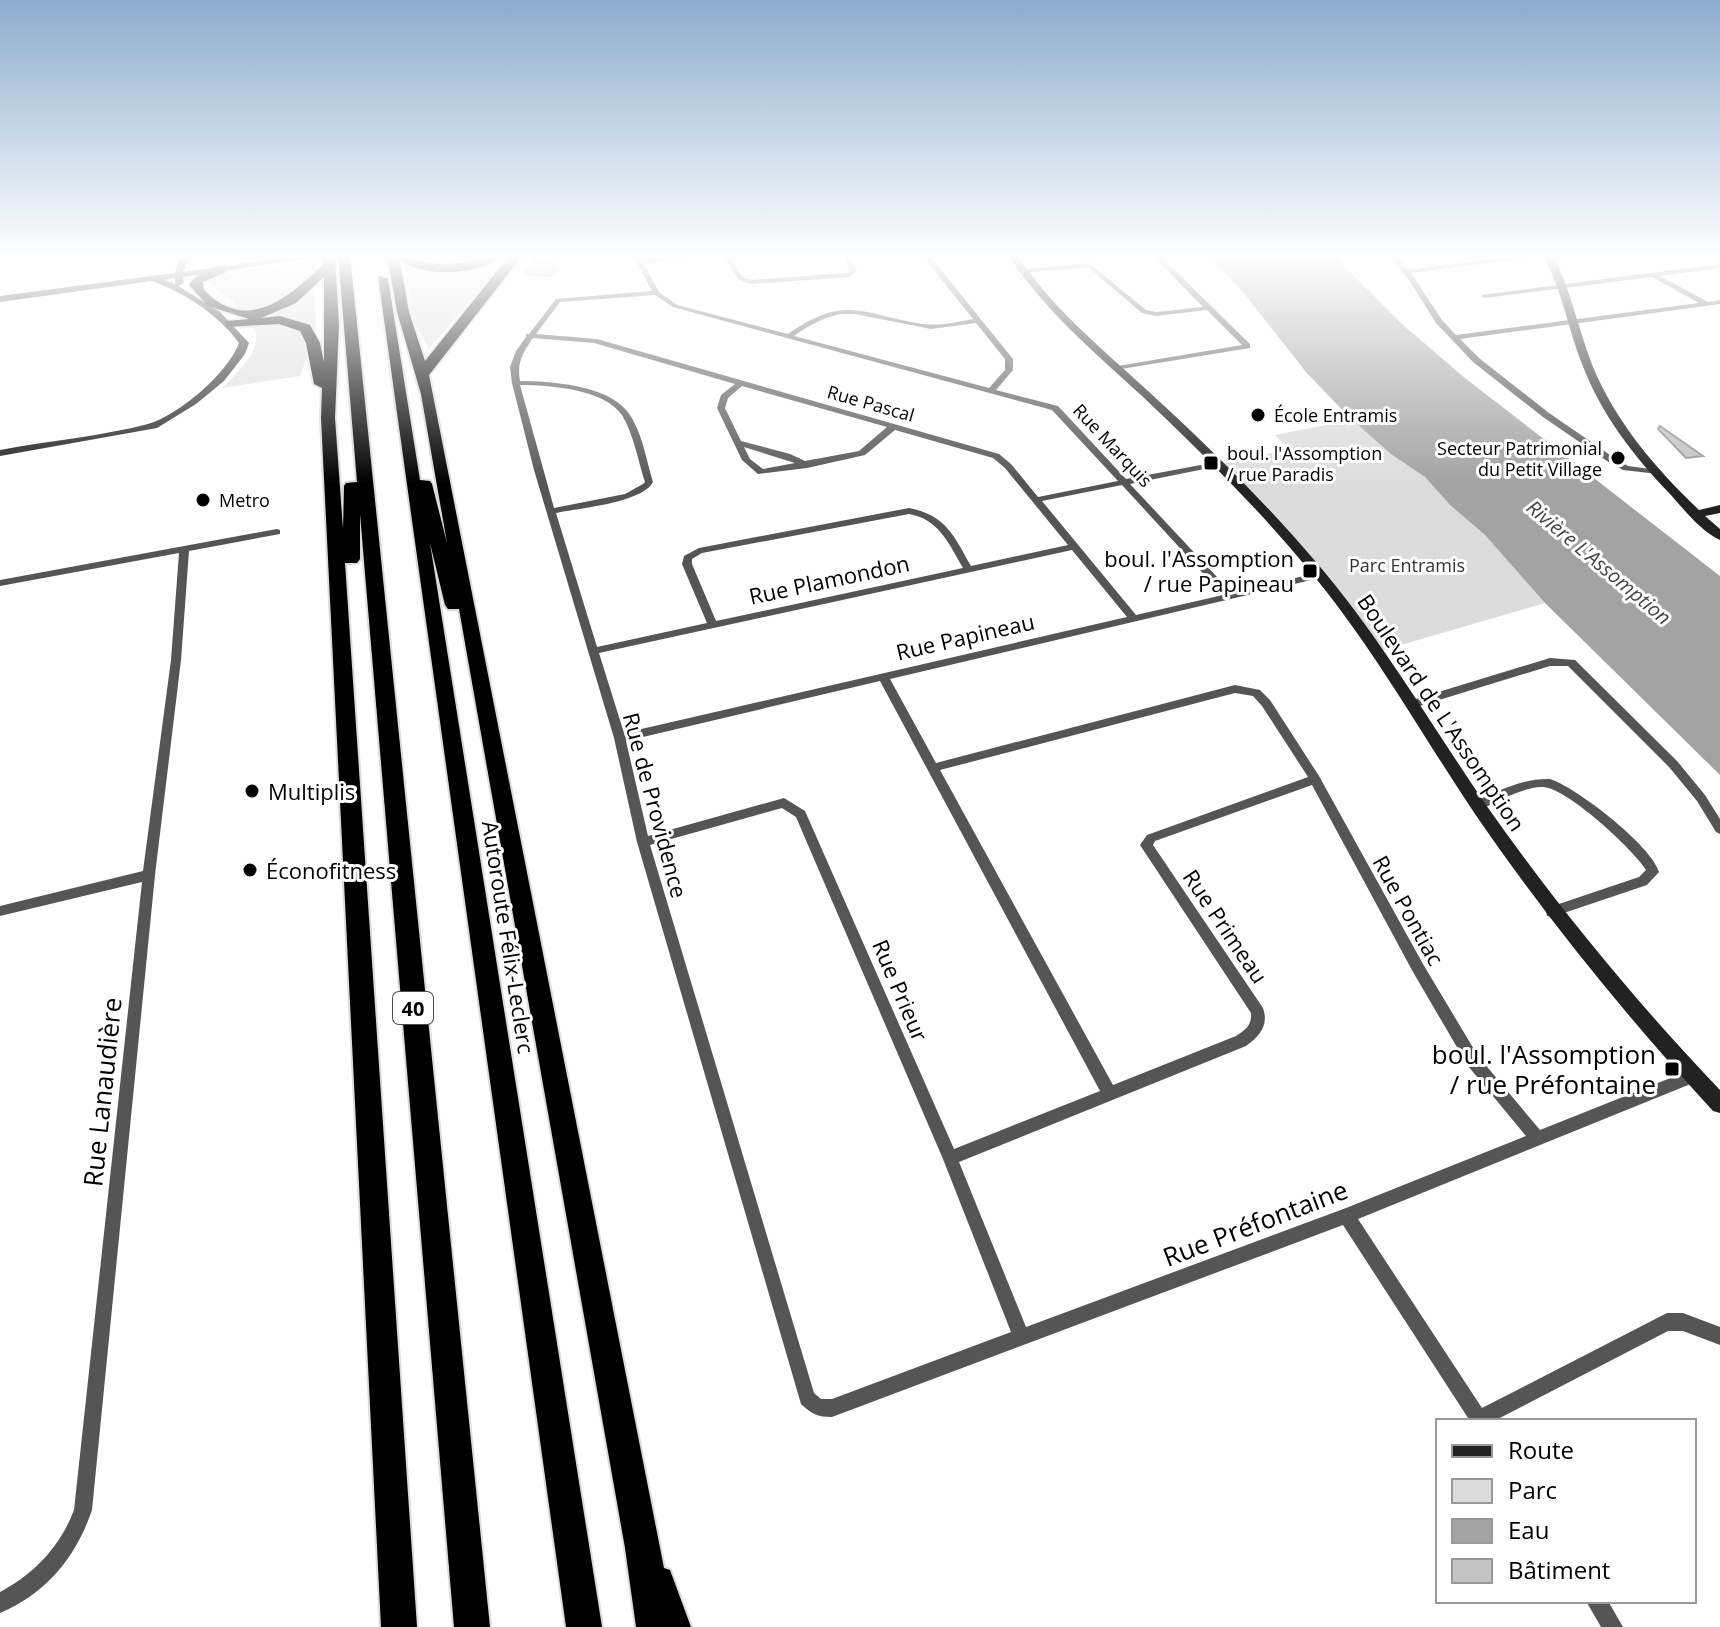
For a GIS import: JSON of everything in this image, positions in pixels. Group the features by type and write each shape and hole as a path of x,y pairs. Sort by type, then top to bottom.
{"highway":[{"path":"244,343 251,331"},
{"path":"308,331 328,418"},
{"path":"332,331 328,418 399,1627"},
{"name":"40","path":"350,331 472,1627"},
{"name":"Autoroute Félix-Leclerc","path":"391,331 584,1627"},
{"path":"409,331 423,373 489,722 643,1548 654,1627"},
{"path":"423,373 457,331"},
{"path":"346,699 353,610 350,543 355,389"},
{"path":"404,423 433,512 446,577 489,722"},
{"path":"643,1548 673,1627"}],"street":[{"path":"0,453 137,431 157,424 231,369 241,355 244,343 236,331"},
{"name":"Rue de Providence","path":"533,331 514,367 538,470 620,738 643,842 807,1398 818,1408 832,1408"},
{"name":"Rue Marquis","path":"766,331 1055,408 1230,596"},
{"path":"788,337 797,331"},
{"path":"984,331 1011,363 1009,370 991,390"},
{"name":"Boulevard de L'Assomption","path":"1079,331 1219,463 1321,575 1413,704 1552,912 1601,973 1719,1103"},
{"path":"1118,368 1247,346 1232,331"},
{"path":"1449,331 1476,360 1546,415 1610,459 1626,468 1655,472"},
{"path":"1455,337 1507,331"},
{"path":"1577,331 1593,378 1637,453 1720,536"},
{"name":"Rue Pascal","path":"529,336 583,339 996,456 1133,618"},
{"path":"742,382 720,402 746,460 761,472 862,453 894,426"},
{"path":"516,383 554,383 604,399 620,408 649,482 628,496 553,511"},
{"path":"740,443 807,465"},
{"path":"1036,500 1219,463"},
{"path":"1695,514 1720,509"},
{"path":"712,624 687,564 687,558 699,551 909,511 922,512 938,519 969,570"},
{"path":"0,583 277,532"},
{"name":"Rue Plamondon","path":"593,651 1073,547"},
{"name":"Rue Lanaudière","path":"0,1603 22,1592 64,1553 77,1530 83,1510 149,875 176,660 184,550"},
{"name":"Rue Papineau","path":"620,738 1321,575"},
{"path":"1413,704 1550,662 1571,662 1673,764 1701,798 1720,829"},
{"path":"883,676 1110,1094"},
{"name":"Rue Pontiac","path":"933,768 1235,689 1256,693 1266,703 1315,779 1418,968 1473,1061 1538,1139"},
{"name":"Rue Primeau","path":"950,1158 1241,1041 1254,1033 1259,1022 1258,1012 1146,845 1151,838 1315,779"},
{"path":"1478,805 1535,784 1559,786 1577,797 1652,867 1653,872 1643,881 1552,912"},
{"name":"Rue Prieur","path":"643,842 784,803 796,809 950,1158 1022,1338"},
{"path":"0,911 149,875"},
{"name":"Rue Préfontaine","path":"832,1408 1346,1216 1693,1076"},
{"path":"1346,1216 1478,1419"},
{"path":"1481,1419 1667,1322 1683,1322 1720,1336"},
{"path":"1597,1603 1613,1627"}],"green space":[{"path":"255,331 316,331 300,376 222,388 240,370 256,342"},
{"path":"419,331 445,331 429,349"},
{"name":"Parc Entramis","path":"1351,420 1425,477 1450,505 1485,535 1545,603 1377,652 1365,633 1220,464 1289,449 1275,435"}],"water":[{"name":"Rivière L'Assomption","path":"1274,331 1410,331 1465,378 1720,576 1720,775 1545,603 1485,535 1450,505 1425,477 1391,454 1349,417 1306,372"}],"building":[{"path":"1660,426 1703,456 1686,458 1658,429"}],"place":[{"name":"École Entramis","path":"1258,415"},
{"name":"Secteur Patrimonial du Petit Village","path":"1618,458"},
{"name":"boul. l'Assomption / rue Paradis","path":"1211,463"},
{"name":"Metro","path":"203,500"},
{"name":"boul. l'Assomption / rue Papineau","path":"1310,571"},
{"name":"Multiplis","path":"252,791"},
{"name":"Éconofitness","path":"250,870"},
{"name":"boul. l'Assomption / rue Préfontaine","path":"1672,1069"}]}
